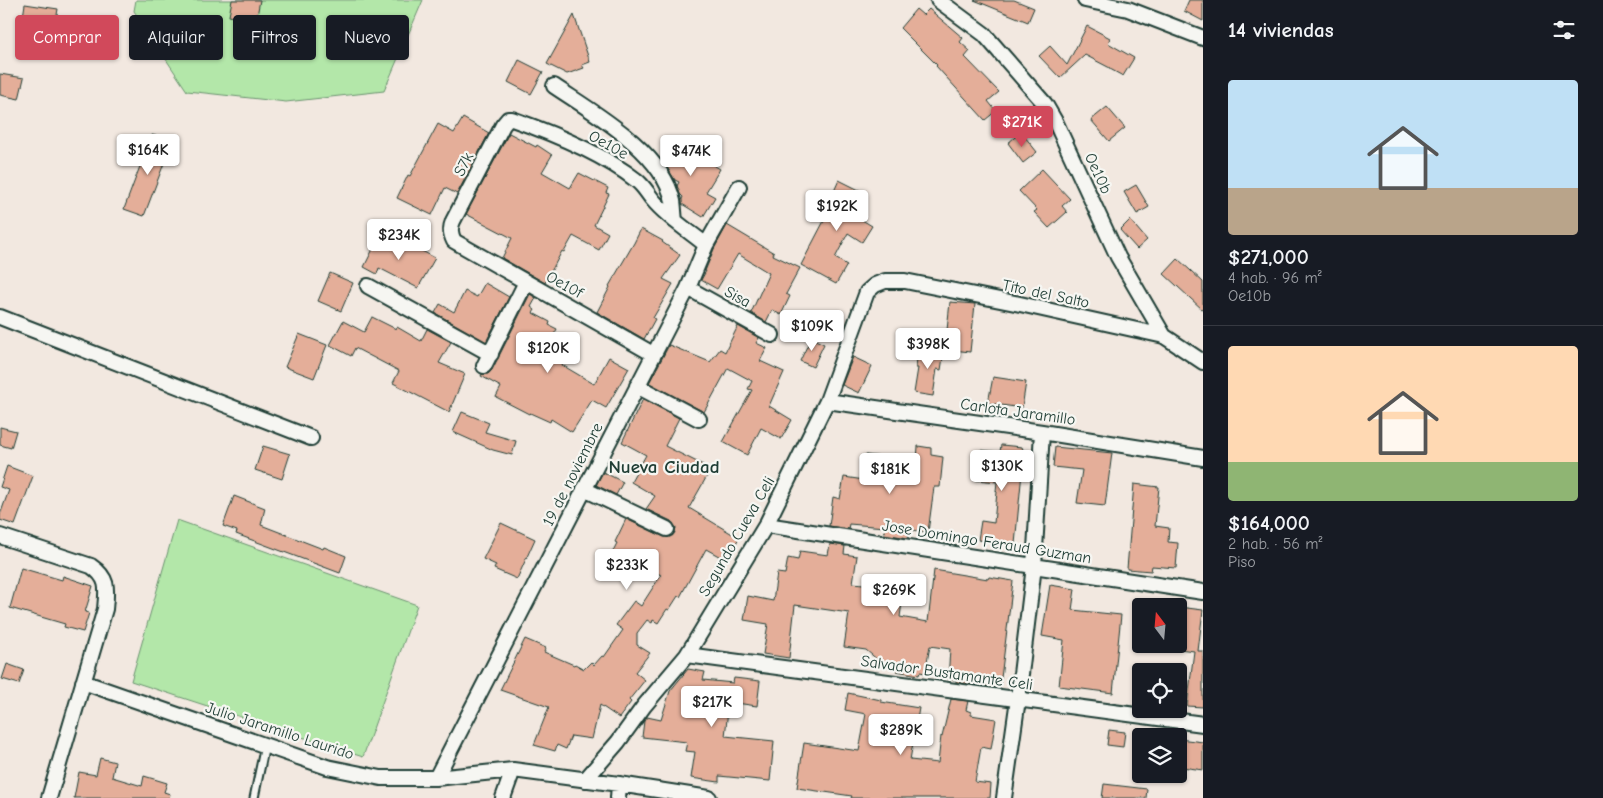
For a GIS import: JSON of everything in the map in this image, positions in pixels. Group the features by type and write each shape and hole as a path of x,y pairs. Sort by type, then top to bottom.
{"street":[{"name":"Oe10b","path":"938,0 984,34 1045,104 1056,123 1118,257 1164,336"},
{"path":"1085,0 1128,9 1203,38"},
{"path":"554,86 630,140 644,153 666,184 673,201 675,220"},
{"name":"S7k","path":"460,245 454,241 450,227 503,125 508,119 512,119 530,127"},
{"name":"Oe10e","path":"530,127 591,151 634,178 645,188 653,200 706,246"},
{"name":"19 de noviembre","path":"436,778 688,288 706,246 739,186"},
{"name":"Oe10f","path":"460,245 653,354"},
{"name":"Tito del Salto","path":"875,285 885,281 905,281 1164,336 1203,362"},
{"path":"368,286 488,360 526,282"},
{"name":"Segundo Cueva Celi","path":"585,780 618,742 644,706 687,655 766,525 827,401 867,292 875,285"},
{"name":"Sisa","path":"688,288 772,335"},
{"path":"0,317 311,438"},
{"path":"636,386 699,419"},
{"name":"Carlota Jaramillo","path":"827,401 1042,432 1203,458"},
{"path":"1004,798 1034,566 1042,432"},
{"path":"584,488 667,529"},
{"name":"Jose Domingo Feraud Guzman","path":"766,525 1203,592"},
{"path":"0,536 91,566 100,572 105,581 105,609 49,798"},
{"name":"Salvador Bustamante Celi","path":"687,655 1203,724"},
{"name":"Julio Jaramillo Laurido","path":"83,682 327,767 381,778 436,778 513,770 709,798"},
{"path":"504,798 513,770"},
{"path":"618,798 619,784"}],"lane":[{"path":"254,798 266,745"}],"green space":[{"path":"136,0 423,0 409,33 409,15 326,15 326,60 397,60 384,91 286,102 187,91 166,60 223,60 223,15 137,15 134,11"},
{"path":"177,520 417,605 363,757 131,681"}],"building":[{"path":"232,0 260,0 257,15 229,16"},
{"path":"974,0 1014,0 1034,8 1028,22"},
{"path":"1189,0 1203,0 1203,21 1184,11"},
{"path":"25,4 58,9 57,15 23,15"},
{"path":"916,9 923,15 929,9 963,38 960,42 970,51 965,57 999,92 988,101 996,111 985,120 937,65 900,28"},
{"path":"574,15 590,62 582,65 584,68 567,74 547,64"},
{"path":"1087,26 1110,38 1108,43 1134,58 1123,76 1085,55 1060,78 1039,56 1050,46 1067,65"},
{"path":"519,60 543,72 531,94 508,82"},
{"path":"0,74 24,78 19,99 0,95"},
{"path":"1107,107 1125,128 1109,141 1091,120"},
{"path":"463,118 489,133 457,194 445,188 432,215 397,198 408,175 410,176 438,124 454,133"},
{"path":"1021,132 1037,152 1023,163 1008,143"},
{"path":"509,133 536,147 537,145 552,155 542,172 570,188 579,173 608,188 606,193 609,194 594,225 608,233 599,250 573,236 564,252 562,251 545,283 502,258 512,238 466,214"},
{"path":"152,135 170,139 163,166 144,216 124,209 142,161 145,161"},
{"path":"674,141 720,169 706,192 715,197 703,217 682,204 683,197 677,186 679,182 675,180 662,160"},
{"path":"1042,169 1070,199 1062,206 1067,212 1049,228 1034,212 1037,210 1019,191"},
{"path":"839,180 867,194 854,215 872,226 862,242 848,233 835,258 847,265 836,284 801,265 825,219 822,217 832,199"},
{"path":"1136,185 1149,207 1137,214 1124,192"},
{"path":"1130,220 1147,240 1137,249 1120,230"},
{"path":"727,225 774,253 773,255 800,268 786,294 790,296 781,315 772,310 766,322 751,313 769,273 738,254 717,289 701,280"},
{"path":"641,229 663,241 680,255 663,279 673,284 653,318 655,319 644,339 597,312 609,286"},
{"path":"381,233 410,247 411,245 435,258 418,288 379,268 377,274 364,267"},
{"path":"1178,259 1203,282 1203,310 1164,274"},
{"path":"330,273 353,283 341,311 318,301"},
{"path":"485,283 509,297 486,342 435,313 440,304 454,312 465,291 477,297"},
{"path":"530,294 536,298 531,307 535,310 533,313 550,322 549,325 557,329 551,340 570,351 562,365 594,384 609,357 629,368 606,408 592,400 572,432 551,419 550,422 529,414 496,397 501,387 481,376 482,374 488,374 492,370"},
{"path":"950,302 975,304 970,352 945,349"},
{"path":"372,317 396,329 397,327 421,341 427,329 451,342 439,363 465,374 449,412 393,383 399,371 355,348 351,356 330,345 343,321 364,332"},
{"path":"738,326 759,338 756,343 767,348 760,361 784,372 769,406 792,420 781,439 761,428 747,455 723,442 752,390 748,389 752,381 728,368 704,412 649,383 669,345 710,362 720,349 725,352"},
{"path":"299,334 327,345 314,378 285,367"},
{"path":"811,338 824,344 813,367 800,361"},
{"path":"918,348 944,351 941,370 937,369 933,396 914,393 918,368 916,368"},
{"path":"853,357 872,366 859,393 842,385"},
{"path":"993,377 1026,382 1022,408 988,403"},
{"path":"643,399 679,418 665,446 711,469 689,508 739,538 726,560 706,549 680,597 678,596 669,610 667,609 658,623 653,620 652,623 647,620 637,633 637,645 650,653 635,672 645,680 629,700 631,702 619,718 600,705 592,739 571,736 566,749 557,745 555,751 534,745 549,707 500,690 525,639 546,648 544,652 584,669 591,662 594,665 602,656 604,657 623,630 616,625 634,601 641,606 661,575 626,557 612,553 626,519 664,537 671,536 676,528 671,521 646,509 655,496 631,482 646,455 622,442"},
{"path":"462,412 489,423 485,432 516,441 512,455 493,450 453,432"},
{"path":"0,427 16,431 11,448 0,445"},
{"path":"1001,445 1022,447 1024,452 1015,544 978,540 981,521 994,523 997,492 997,482 976,480 979,452 980,450 1000,452"},
{"path":"263,446 290,454 282,479 255,470"},
{"path":"918,446 931,448 931,455 943,457 940,487 934,487 928,532 910,530 908,538 884,534 885,527 849,524 848,529 829,526 833,497 840,499 844,477 864,480 866,455 917,461"},
{"path":"1055,447 1112,453 1105,506 1077,503 1082,470 1053,467"},
{"path":"7,466 33,476 15,525 0,520 9,490 0,487"},
{"path":"603,472 623,482 616,495 596,485"},
{"path":"1134,484 1159,487 1155,526 1169,528 1168,542 1178,543 1176,568 1152,566 1151,571 1127,569"},
{"path":"234,496 265,508 261,525 346,556 340,573 236,534 237,531 223,526"},
{"path":"501,523 535,539 517,579 494,569 496,565 483,559"},
{"path":"830,544 845,546 844,554 857,556 853,583 904,588 900,617 928,622 934,570 1013,581 1000,686 956,682 956,680 948,679 950,649 930,646 925,673 920,672 919,675 896,671 897,664 879,661 866,650 844,647 849,613 795,605 789,658 763,654 768,624 744,620 748,596 773,601 777,573 785,574 788,558 798,560 800,551 828,555"},
{"path":"21,568 62,580 63,576 93,586 85,612 89,613 83,632 64,627 65,624 10,608"},
{"path":"1050,585 1075,589 1072,610 1121,615 1113,693 1059,686 1064,640 1042,636"},
{"path":"1188,608 1203,610 1198,651 1203,651 1203,707 1187,706 1194,651 1188,650"},
{"path":"7,664 24,670 19,684 2,679"},
{"path":"688,669 705,672 703,680 733,683 734,678 760,681 757,706 729,702 725,736 774,741 770,781 719,776 719,782 691,778 695,752 685,751 687,742 642,737 644,721 647,717 661,720 670,691"},
{"path":"848,693 881,700 881,702 919,708 910,760 938,763 941,736 951,699 968,701 966,710 971,712 971,715 996,719 991,749 981,747 975,782 991,784 990,798 851,798 852,796 797,788 804,743 859,751 866,714 845,710"},
{"path":"1109,730 1125,732 1123,747 1107,745"},
{"path":"1187,740 1203,742 1203,770 1187,768"},
{"path":"100,758 115,762 112,777 142,786 144,776 167,783 164,792 170,794 169,798 74,798 79,772 96,775"},
{"path":"1104,784 1147,789 1146,798 1102,798"}],"district":[{"name":"Nueva Ciudad","path":"664,466"}]}
